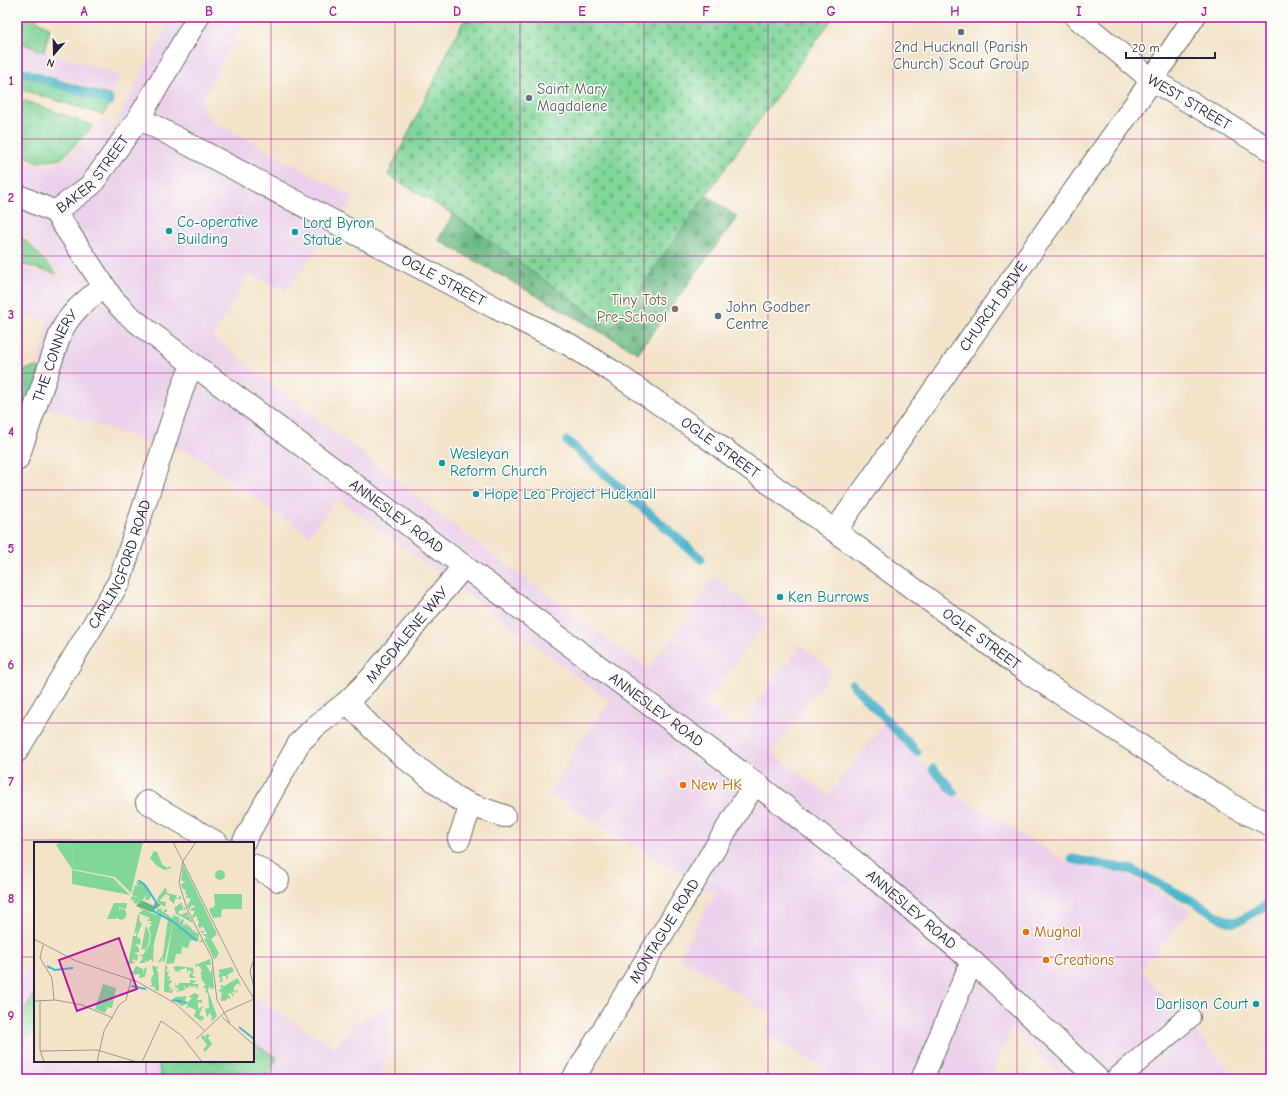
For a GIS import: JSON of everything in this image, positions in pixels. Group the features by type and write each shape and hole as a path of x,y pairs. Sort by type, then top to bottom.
{"street":[{"name":"BAKER STREET","path":"194,365 127,314 112,298 55,212 91,185 140,118 198,17"},
{"name":"WEST STREET","path":"1076,17 1152,80 1271,150"},
{"name":"CHURCH DRIVE","path":"834,531 1152,80 1194,17"},
{"name":"OGLE STREET","path":"140,118 490,305 570,345 615,373 704,435 1028,672 1238,809 1271,825"},
{"path":"17,195 55,212"},
{"name":"THE CONNERY","path":"17,460 61,332 66,322 76,309 104,286"},
{"name":"ANNESLEY ROAD","path":"194,365 755,783 870,874 972,961 1098,1079"},
{"name":"CARLINGFORD ROAD","path":"17,751 119,582 185,381 194,365"},
{"name":"MAGDALENE WAY","path":"244,842 299,743 315,727 348,702 371,678 464,566"},
{"path":"348,702 372,728 404,757 454,797 471,805 504,816"},
{"name":"MONTAGUE ROAD","path":"573,1079 755,783"},
{"path":"147,802 214,842"},
{"path":"459,839 471,805"},
{"path":"254,866 278,880"},
{"path":"922,1079 972,961"},
{"path":"1117,1079 1189,1017"}],"shaded area":[{"path":"17,17 32,17 50,29 44,52 120,75 114,94 37,71 17,63"},
{"path":"173,17 246,17 202,100 203,111 209,119 355,198 286,291 249,274 213,338 392,476 443,518 648,669 686,619 714,576 768,620 705,703 737,727 801,645 832,672 771,752 828,795 884,724 952,793 1069,863 1124,873 1191,911 1140,970 1236,1079 1064,1079 1012,1028 990,1079 844,1079 764,1034 773,1016 679,956 715,894 549,794 579,744 610,701 337,498 309,536 190,452 137,438 28,401 43,346 48,321 17,313 17,269 18,267 62,276 26,237 17,230 17,182 25,162 41,166 65,160 105,117 112,100 104,121 114,125"},
{"path":"34,959 34,1062 254,1062 254,998 336,1048 354,1019 361,1023 367,1017 378,1011 391,1007 388,1059 375,1079 17,1079 17,987"}],"green space":[{"path":"17,17 32,17 50,29 44,52 17,41"},
{"path":"466,17 835,17 831,20 612,329 453,214 388,175"},
{"path":"17,65 38,74 112,96 104,115 17,88"},
{"path":"17,99 94,126 61,159 38,162 17,152"},
{"path":"706,195 737,217 638,353 438,240 453,214 612,329"},
{"path":"17,236 27,242 57,274 17,263"},
{"path":"36,367 43,370 17,444 17,372"},
{"path":"34,994 34,1035 20,1036 17,1034 17,1024"},
{"path":"254,1044 277,1058 266,1079 153,1079 161,1077 158,1062 254,1062"}],"waterway":[{"path":"17,70 110,101"},
{"path":"567,441 701,559"},
{"path":"852,684 917,752"},
{"path":"933,769 954,792"},
{"path":"1072,859 1132,870 1193,901 1228,921 1235,922 1243,919 1271,902"}],"place":[{"name":"2nd Hucknall (Parish Church) Scout Group","path":"961,32"},
{"name":"Saint Mary Magdalene","path":"529,98"},
{"name":"Co-operative Building","path":"169,231"},
{"name":"Lord Byron Statue","path":"295,232"},
{"name":"Tiny Tots Pre-School","path":"675,309"},
{"name":"John Godber Centre","path":"718,316"},
{"name":"Wesleyan Reform Church","path":"442,463"},
{"name":"Hope Lea Project Hucknall","path":"476,494"},
{"name":"Ken Burrows","path":"780,597"},
{"name":"New HK","path":"683,785"},
{"name":"Mughal","path":"1026,932"},
{"name":"Creations","path":"1046,960"},
{"name":"Darlison Court","path":"1256,1004"}]}
